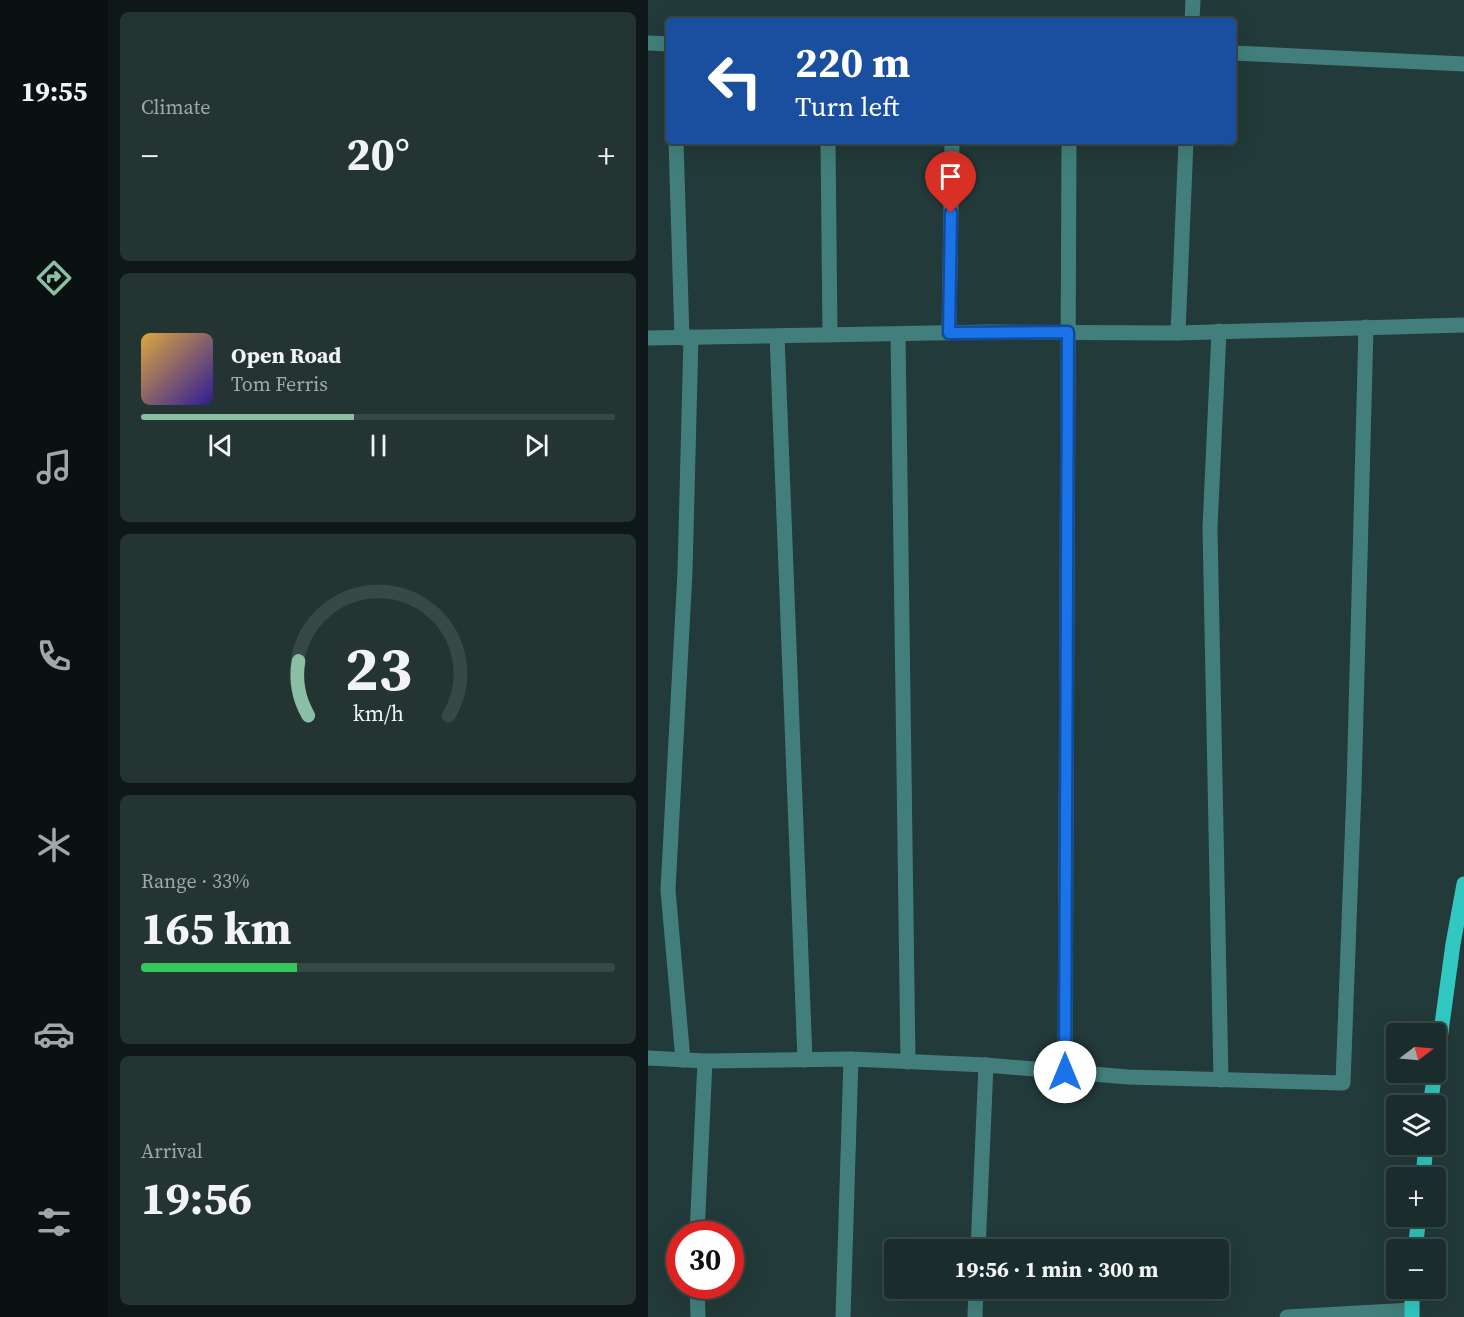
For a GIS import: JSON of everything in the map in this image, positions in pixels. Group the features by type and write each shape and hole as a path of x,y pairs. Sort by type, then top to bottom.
{"main road":[{"path":"1442,1023 1464,884"}],"street":[{"path":"1192,18 1193,0"},
{"path":"648,43 666,44"},
{"path":"1236,53 1464,64"},
{"path":"676,144 687,337 685,572 668,890 683,1060"},
{"path":"828,144 830,335"},
{"path":"949,333 952,144"},
{"path":"1065,1072 1069,144"},
{"path":"1178,333 1186,144"},
{"path":"648,338 949,333 1178,333 1464,325"},
{"path":"648,1058 683,1060 851,1059 986,1065 1128,1077 1343,1083 1354,789 1366,327"},
{"path":"1219,331 1210,528 1221,1080"},
{"path":"898,334 908,1062"},
{"path":"777,336 805,1059"},
{"path":"843,1317 851,1059"},
{"path":"698,1221 705,1060"},
{"path":"978,1239 986,1065"},
{"path":"698,1299 698,1317"},
{"path":"975,1317 976,1299"},
{"path":"1287,1317 1412,1313"}],"route":[{"path":"951,213 949,333 1068,332 1065,1072"}]}
